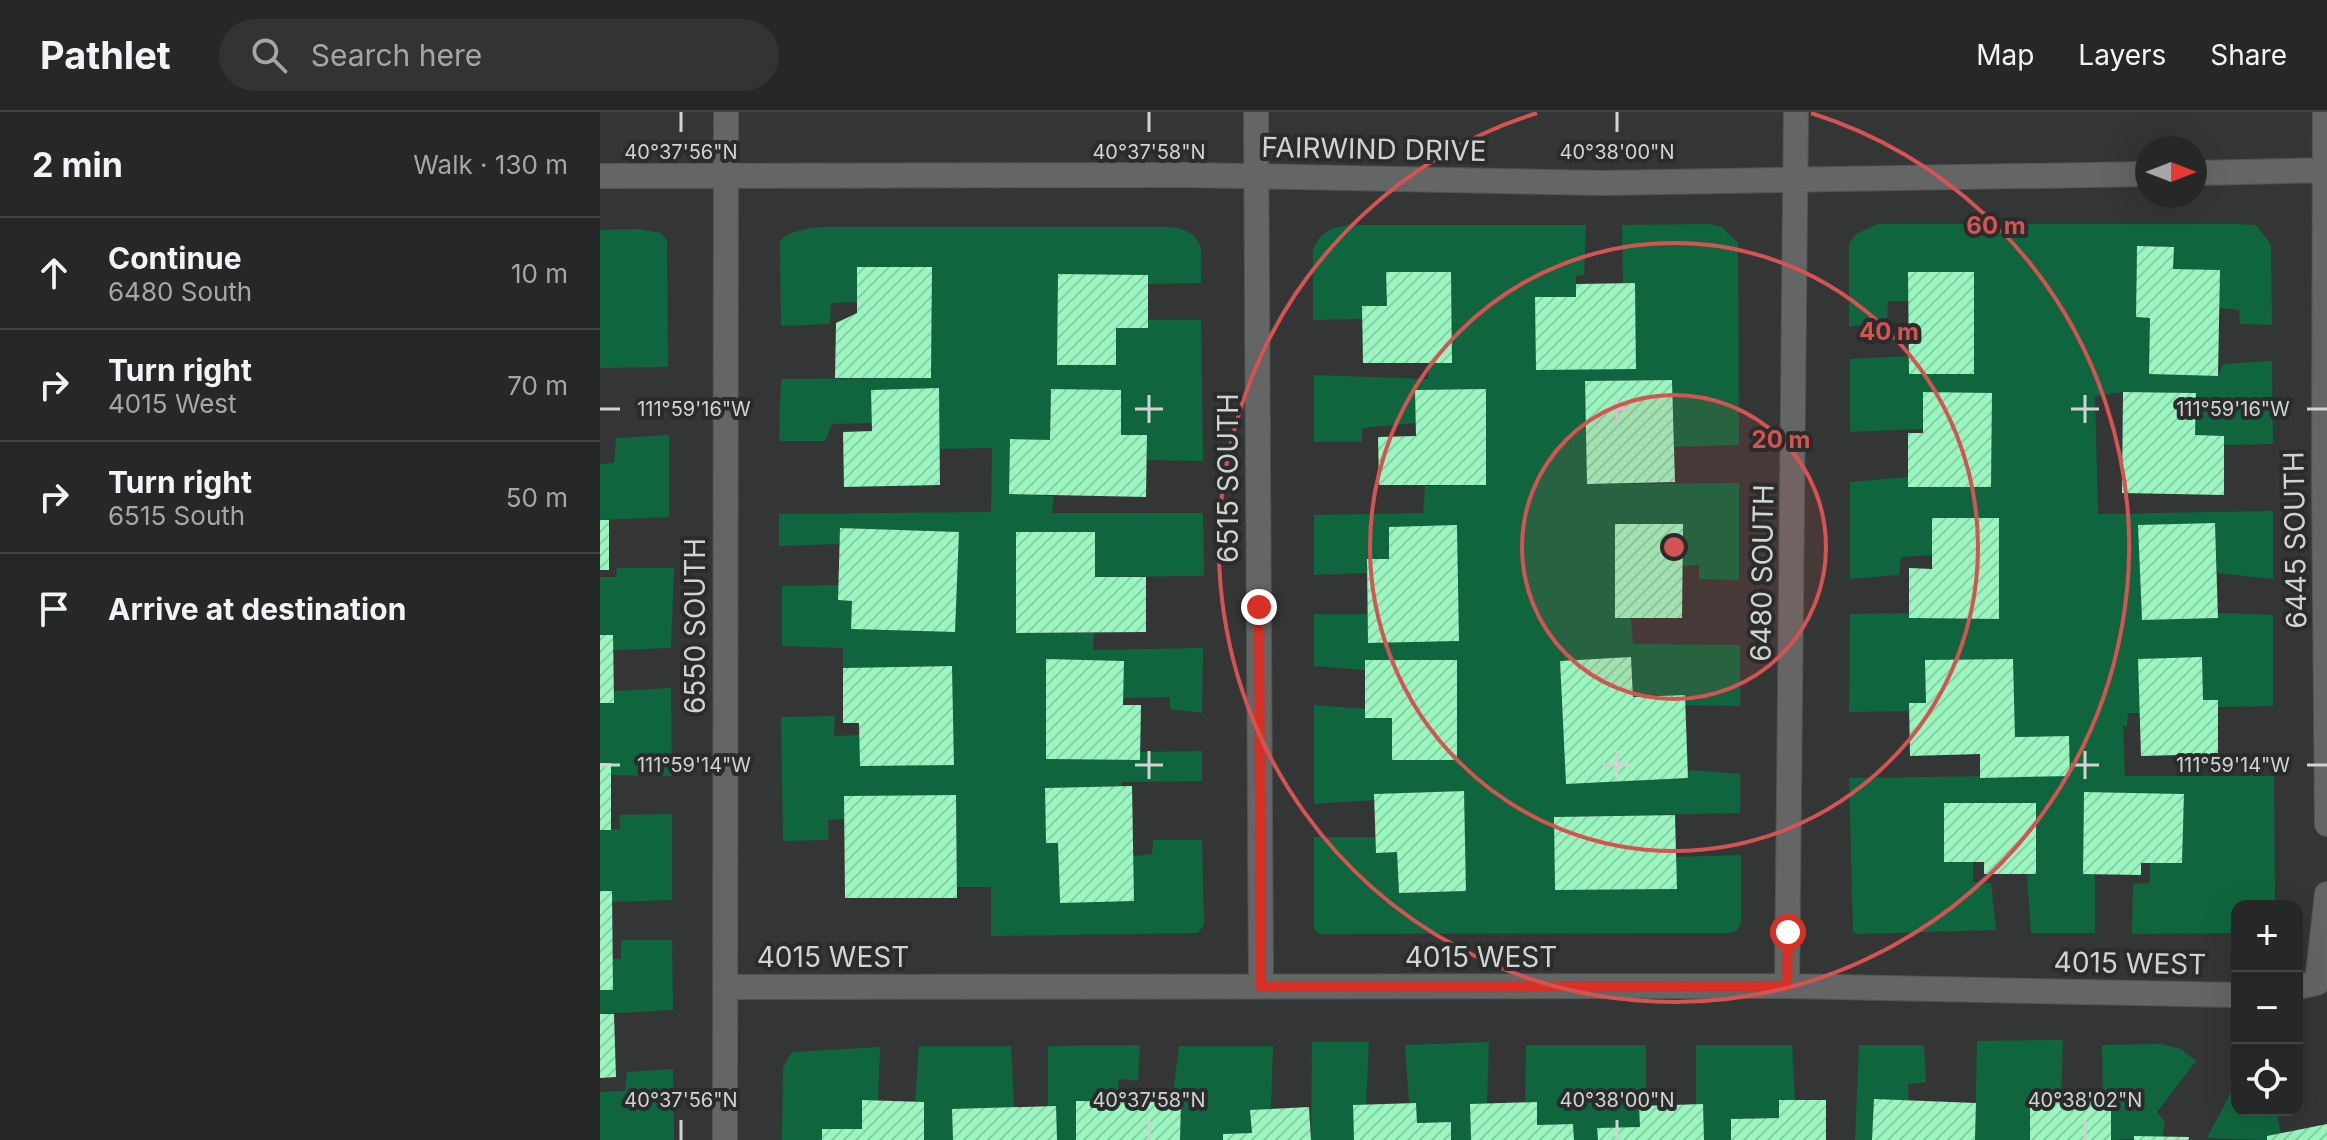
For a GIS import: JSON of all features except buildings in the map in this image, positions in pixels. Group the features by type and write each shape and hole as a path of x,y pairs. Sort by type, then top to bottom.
{"street":[{"name":"6550 SOUTH","path":"725,1140 726,112"},
{"name":"6515 SOUTH","path":"1256,112 1261,987"},
{"name":"6480 SOUTH","path":"1787,986 1796,112"},
{"name":"6445 SOUTH","path":"2325,112 2327,824"},
{"path":"2207,173 2325,170"},
{"name":"FAIRWIND DRIVE","path":"600,176 726,173 1188,175 1603,183 2135,174"},
{"path":"2307,985 2327,894"},
{"name":"4015 WEST","path":"725,987 1787,986 2231,995"}],"green space":[{"path":"1709,224 1722,227 1738,243 1739,445 1674,447 1672,380 1585,381 1588,484 1739,483 1739,580 1699,579 1699,565 1682,566 1615,618 1631,618 1633,644 1740,645 1740,706 1685,705 1685,695 1633,697 1631,658 1560,662 1566,784 1688,778 1689,770 1740,774 1740,813 1554,817 1555,890 1676,889 1676,857 1741,855 1741,923 1737,930 1729,933 1320,934 1314,929 1314,837 1376,837 1397,852 1399,893 1466,891 1463,791 1375,794 1375,800 1314,804 1314,705 1365,709 1365,718 1392,718 1392,759 1457,759 1365,660 1365,670 1314,666 1314,614 1368,614 1369,643 1459,641 1457,526 1390,527 1389,559 1367,559 1367,573 1314,575 1314,515 1423,513 1425,486 1486,485 1486,390 1415,390 1416,423 1362,428 1362,442 1314,442 1314,375 1428,379 1429,363 1452,363 1451,272 1386,272 1387,306 1362,319 1313,320 1313,251 1319,239 1337,227 1350,225 1586,225 1584,275 1576,276 1576,297 1636,369 1635,283 1623,283 1622,225"},
{"path":"1878,224 2236,224 2256,225 2271,245 2272,325 2240,324 2239,310 2219,308 2220,270 2173,269 2173,247 2137,246 2136,317 2150,318 2150,374 2218,376 2223,364 2272,361 2273,444 2224,445 2224,436 2195,435 2195,393 2123,392 2095,396 2098,514 2273,511 2273,579 2217,573 2215,523 2138,526 2142,620 2217,618 2218,613 2273,615 2273,706 2218,707 2203,700 2202,658 2139,659 2140,713 2128,713 2127,726 2123,726 2125,776 2274,776 2275,900 2231,900 2231,933 2132,934 2133,884 2150,883 2150,863 2182,862 2184,794 2084,792 2083,874 2095,874 2095,933 2031,933 2027,875 2036,874 2035,803 1944,803 1944,861 1973,862 1973,882 1991,883 1996,930 1853,932 1849,778 2070,775 2069,737 2015,737 2012,659 1926,660 1926,703 1909,711 1849,712 1850,614 1909,613 1910,618 1998,619 1999,518 1932,555 1901,557 1899,575 1850,579 1850,482 1908,477 1908,487 1991,487 1923,392 1923,429 1850,432 1850,359 1909,356 1974,373 1974,272 1909,272 1909,301 1888,301 1887,324 1849,326 1849,244 1856,234"},
{"path":"822,227 1171,227 1197,239 1201,253 1201,283 1148,284 1148,275 1058,274 1058,365 1115,365 1116,328 1148,328 1148,320 1201,320 1203,461 1147,460 1147,436 1121,435 1121,390 1051,389 1050,440 1010,440 1009,494 1054,496 1052,513 1203,513 1204,576 1095,577 1095,532 1016,532 1016,633 1094,633 1093,650 1203,648 1202,713 1170,709 1170,697 1123,698 1124,661 1046,660 1046,759 1139,760 1140,752 1202,751 1202,781 1122,782 1121,786 1045,788 1046,842 1058,843 1060,902 1134,901 1133,856 1152,854 1153,840 1202,840 1204,925 1198,933 991,936 991,887 957,887 956,795 845,796 844,819 828,820 828,840 783,841 781,717 835,716 834,736 859,735 954,764 952,666 843,668 843,648 782,646 782,586 838,585 838,600 852,601 851,629 955,632 959,532 841,528 839,544 779,546 779,514 991,512 992,448 940,449 938,388 872,390 872,423 832,424 825,441 779,441 781,379 931,378 932,267 857,267 857,302 831,303 830,324 781,326 780,241 794,232"},
{"path":"639,229 661,233 667,241 668,367 600,368 600,230"},
{"path":"669,435 669,517 600,520 600,464 614,463 616,438"},
{"path":"617,568 674,568 671,648 613,650 613,635 600,635 600,577 616,577"},
{"path":"671,688 672,776 611,775 611,763 600,763 600,703 614,703 614,691"},
{"path":"672,814 672,900 612,902 600,891 600,830 620,829 619,815"},
{"path":"621,940 672,940 673,1010 600,1014 600,990 613,990 613,959 621,959"},
{"path":"2063,1040 2061,1102 2030,1102 2030,1140 1975,1140 1977,1041"},
{"path":"1312,1042 1369,1042 1366,1105 1353,1105 1354,1140 1311,1140"},
{"path":"1489,1042 1487,1104 1470,1104 1471,1140 1451,1140 1450,1122 1417,1123 1416,1103 1409,1103 1405,1045"},
{"path":"2160,1044 2181,1049 2196,1061 2157,1112 2165,1122 2162,1137 2111,1140 2111,1101 2103,1101 2102,1045"},
{"path":"1140,1045 1138,1081 1119,1079 1117,1102 1076,1101 1076,1140 1057,1140 1048,1107 1048,1046"},
{"path":"1526,1045 1646,1045 1646,1106 1639,1106 1640,1127 1597,1128 1598,1140 1574,1140 1573,1124 1537,1125 1525,1103"},
{"path":"1696,1045 1792,1045 1795,1101 1779,1118 1731,1119 1731,1140 1704,1140 1696,1104"},
{"path":"1859,1045 1924,1045 1926,1082 1908,1084 1908,1101 1872,1140 1855,1140"},
{"path":"919,1046 1011,1046 1014,1108 952,1110 953,1140 924,1140 924,1102 915,1102"},
{"path":"1179,1046 1273,1046 1271,1109 1252,1133 1223,1134 1223,1140 1180,1140 1181,1103 1172,1102"},
{"path":"880,1047 878,1102 862,1101 862,1129 823,1129 822,1140 782,1140 783,1067 792,1052"},
{"path":"673,1069 674,1140 600,1140 600,1092 625,1091 627,1072"},
{"path":"2231,1092 2231,1116 2277,1116 2281,1134 2267,1136 2267,1140 2207,1138"}],"route":[{"path":"1259,607 1261,987 1787,986 1788,932"}]}
